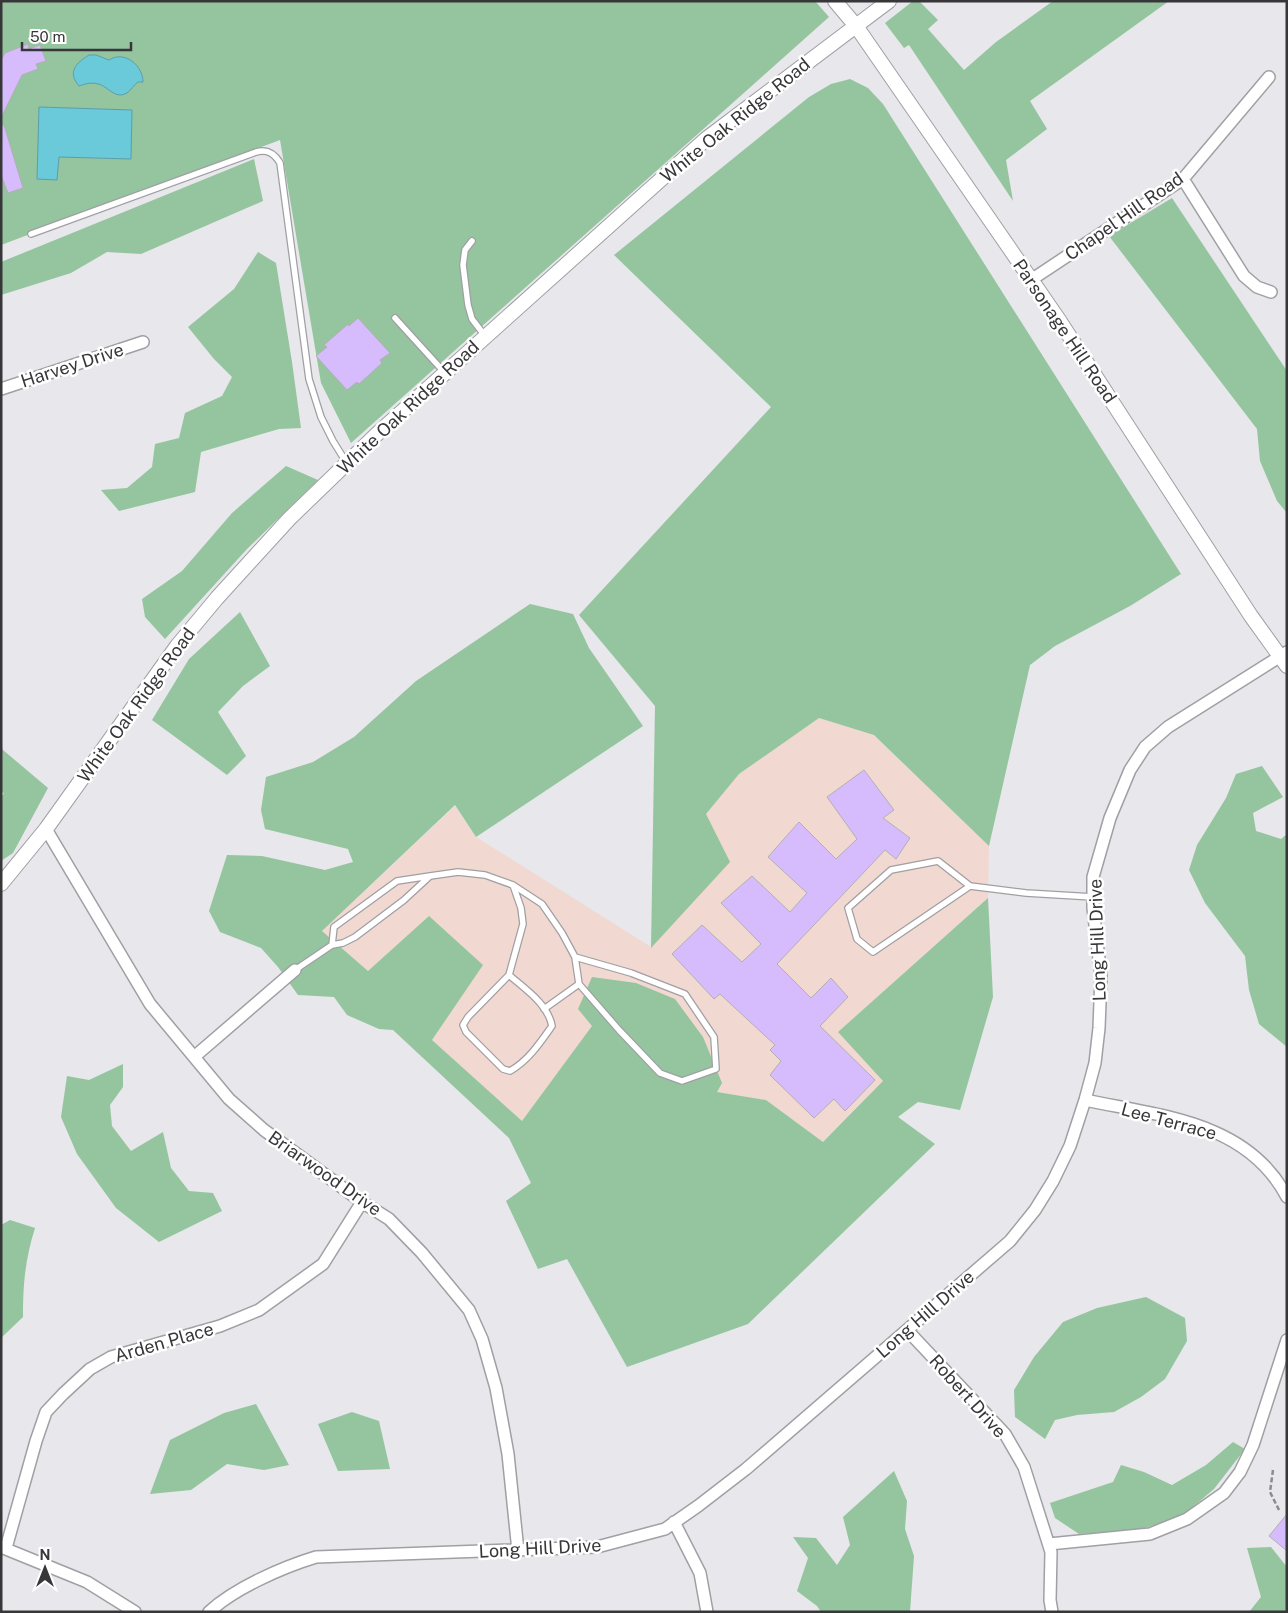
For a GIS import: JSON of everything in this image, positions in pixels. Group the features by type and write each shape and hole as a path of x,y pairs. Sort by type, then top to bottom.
{"street":[{"name":"Parsonage Hill Road","path":"835,1 856,26 1031,280 1252,616 1285,658"},
{"name":"White Oak Ridge Road","path":"1,884 46,829 177,646 217,598 289,519 376,434 706,139 889,1"},
{"name":"Chapel Hill Road","path":"1031,280 1183,179 1269,77"},
{"path":"1183,179 1244,276 1257,287 1271,292"},
{"name":"Harvey Drive","path":"1,389 143,342"},
{"name":"Long Hill Drive","path":"209,1612 219,1603 271,1574 316,1557 597,1547 665,1529 746,1469 1010,1240 1035,1210 1053,1181 1070,1146 1086,1100 1095,1063 1099,1028 1101,976 1093,897 1093,877 1110,818 1130,770 1145,748 1168,727 1285,658"},
{"name":"Briarwood Drive","path":"46,829 150,1004 229,1099 264,1130 362,1202 389,1219 422,1253 469,1310 482,1338 496,1388 508,1454 518,1551"},
{"path":"194,1057 295,970"},
{"name":"Lee Terrace","path":"1086,1100 1194,1123 1221,1134 1242,1146 1254,1156 1276,1180 1287,1197"},
{"name":"Arden Place","path":"4,1547 46,1412 63,1394 90,1369 110,1357 220,1326 259,1310 323,1264 362,1202"},
{"name":"Robert Drive","path":"907,1330 1006,1434 1024,1467 1051,1552 1050,1600 1052,1612"},
{"path":"1049,1544 1150,1534 1187,1519 1224,1492 1240,1472 1253,1445 1287,1340"},
{"path":"674,1522 700,1573 707,1612"},
{"path":"4,1547 87,1582 135,1612"}],"lane":[{"path":"31,234 256,152 263,150 271,152 280,163 309,379 322,417 333,441 347,462"},
{"path":"472,241 465,250 463,265 468,305 472,319 485,336"},
{"path":"395,318 445,373"},
{"path":"970,886 873,952 857,939 848,908 891,870 938,861 970,886 1093,897"},
{"path":"332,945 334,927 397,881 458,872 485,875 514,884 542,904 562,933 575,957 579,984 660,1073 682,1081 716,1069 714,1037 686,994 631,973 575,957"},
{"path":"295,970 332,945 343,943 355,937 404,900 430,876"},
{"path":"508,975 539,1001 550,1016 552,1026 521,1065 510,1071 503,1069 466,1032 463,1025 468,1017 508,975 523,924 521,908 514,884"},
{"path":"544,1009 579,984"}],"path":[{"path":"1273,1470 1270,1492 1279,1510"}],"shaded area":[{"path":"819,718 874,735 989,846 988,898 838,1032 884,1081 823,1142 766,1100 710,1091 522,1122 432,1040 482,965 429,916 368,971 322,931 455,806 476,837 651,947 706,814 739,774"}],"green space":[{"path":"1,1 815,1 829,17 351,443 321,383 280,140 1,245"},
{"path":"913,1 919,1 938,20 928,29 964,70 996,42 1053,1 1169,1 1030,101 1047,129 1006,160 1013,201 909,45 904,48 885,23"},
{"path":"850,79 868,88 883,104 1181,574 1130,606 1055,646 1030,665 989,846 874,735 819,718 739,774 706,814 730,862 651,948 655,706 579,615 771,407 614,255 809,97 831,84"},
{"path":"254,159 263,201 141,254 107,252 71,273 1,295 1,262"},
{"path":"1172,198 1287,371 1287,513 1277,501 1260,461 1257,429 1109,236"},
{"path":"258,252 276,263 301,428 279,429 201,452 195,492 119,511 101,490 127,488 152,467 155,444 179,438 185,413 222,396 232,377 214,359 188,327 234,289"},
{"path":"286,466 318,480 247,549 165,639 145,617 142,599 182,571 232,513"},
{"path":"530,604 573,614 589,648 643,726 476,837 455,805 322,931 368,971 429,916 483,965 432,1040 522,1121 592,1026 578,1009 592,977 636,983 675,999 703,1037 722,1083 717,1092 766,1100 823,1142 883,1081 838,1032 988,898 993,997 960,1110 918,1102 898,1117 935,1144 748,1324 627,1367 567,1259 538,1269 506,1201 531,1183 509,1138 393,1030 379,1029 347,1015 334,997 298,995 278,967 261,948 220,932 209,911 227,855 262,856 325,870 353,862 348,849 265,829 261,810 266,777 313,762 354,737 416,681"},
{"path":"240,612 270,666 243,686 218,712 246,756 227,775 152,720 189,659"},
{"path":"1,746 3,750 48,788 13,853 1,861 1,797 4,793 1,792"},
{"path":"1262,766 1283,797 1253,813 1256,831 1281,839 1287,834 1287,1047 1259,1024 1249,990 1245,956 1205,903 1189,870 1197,845 1226,798 1236,774"},
{"path":"123,1064 123,1087 110,1105 112,1126 131,1151 163,1132 171,1168 189,1191 213,1193 222,1211 159,1242 116,1208 77,1154 61,1117 67,1076 89,1080"},
{"path":"10,1220 35,1228 25,1272 23,1317 1,1338 1,1225"},
{"path":"1146,1297 1185,1318 1187,1341 1165,1379 1141,1397 1114,1412 1077,1415 1055,1420 1045,1439 1015,1417 1014,1390 1034,1357 1063,1322 1097,1308"},
{"path":"256,1404 289,1465 264,1470 227,1464 191,1490 150,1494 170,1440 224,1413"},
{"path":"352,1412 379,1421 390,1469 338,1471 318,1424"},
{"path":"1233,1442 1245,1449 1214,1489 1181,1517 1138,1530 1079,1534 1055,1518 1050,1503 1113,1482 1121,1465 1144,1472 1172,1485 1206,1465"},
{"path":"894,1471 907,1501 905,1529 914,1556 910,1612 821,1612 817,1606 797,1591 808,1558 793,1537 816,1538 837,1565 850,1545 843,1517"},
{"path":"1271,1547 1287,1567 1287,1612 1249,1612 1261,1597 1247,1548"}],"water":[{"path":"89,55 96,55 109,60 121,57 132,61 140,70 143,82 138,82 123,95 115,94 102,85 95,83 79,86 75,81 73,72 80,61"},
{"path":"39,107 132,110 131,159 59,157 57,180 37,179"}],"building":[{"path":"28,44 29,49 40,45 46,61 36,64 38,69 22,75 1,118 1,60 5,53"},
{"path":"1,125 4,125 23,188 8,193 1,175"},
{"path":"358,318 390,353 380,360 382,363 359,384 357,382 347,390 316,356 327,347 324,345 348,324 349,326"},
{"path":"864,770 894,810 883,818 910,838 896,859 885,850 777,964 811,998 831,978 848,997 820,1026 875,1080 845,1111 834,1099 814,1118 770,1075 781,1061 770,1050 775,1045 720,994 714,999 672,954 702,925 742,962 761,944 721,903 752,876 790,912 807,893 768,857 799,822 836,859 857,839 827,797"},
{"path":"1287,1514 1287,1551 1269,1536"}]}
